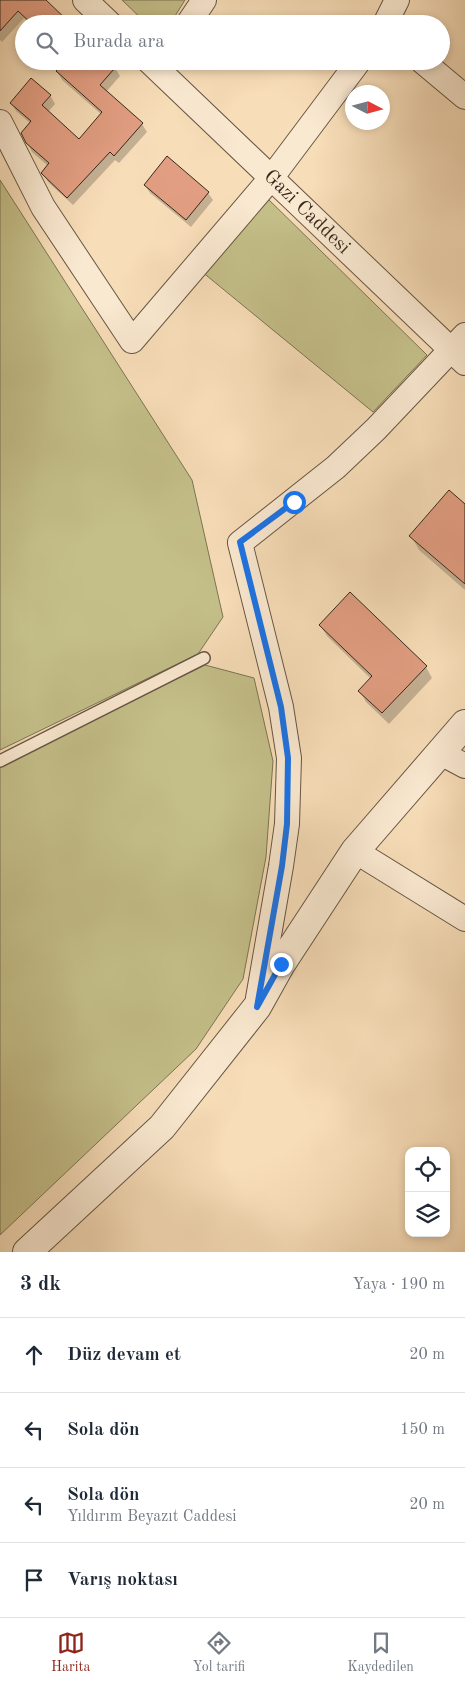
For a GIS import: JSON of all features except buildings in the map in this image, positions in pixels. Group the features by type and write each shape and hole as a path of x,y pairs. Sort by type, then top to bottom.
{"street":[{"path":"85,0 101,15"},
{"path":"194,15 204,0"},
{"path":"390,15 398,0"},
{"name":"Gazi Caddesi","path":"162,70 272,177 461,349"},
{"path":"0,122 43,207 132,341 272,177 351,70"},
{"path":"433,70 465,97"},
{"path":"257,1007 282,866 287,824 288,758 281,707 240,542 336,467 461,349"},
{"path":"27,1252 162,1127 257,1007 281,964 356,852 465,724"},
{"path":"440,752 465,766"},
{"path":"356,852 465,919"}],"lane":[{"path":"0,761 204,658"}],"shaded area":[{"path":"122,0 185,0 176,15 138,15"},
{"path":"0,180 192,480 223,617 198,654 0,750"},
{"path":"266,197 427,355 373,412 201,271"},
{"path":"205,665 254,678 273,761 266,857 243,979 196,1049 0,1235 0,766"}],"route":[{"path":"281,964 257,1007 282,866 287,824 288,758 281,707 240,542 294,502"}]}
